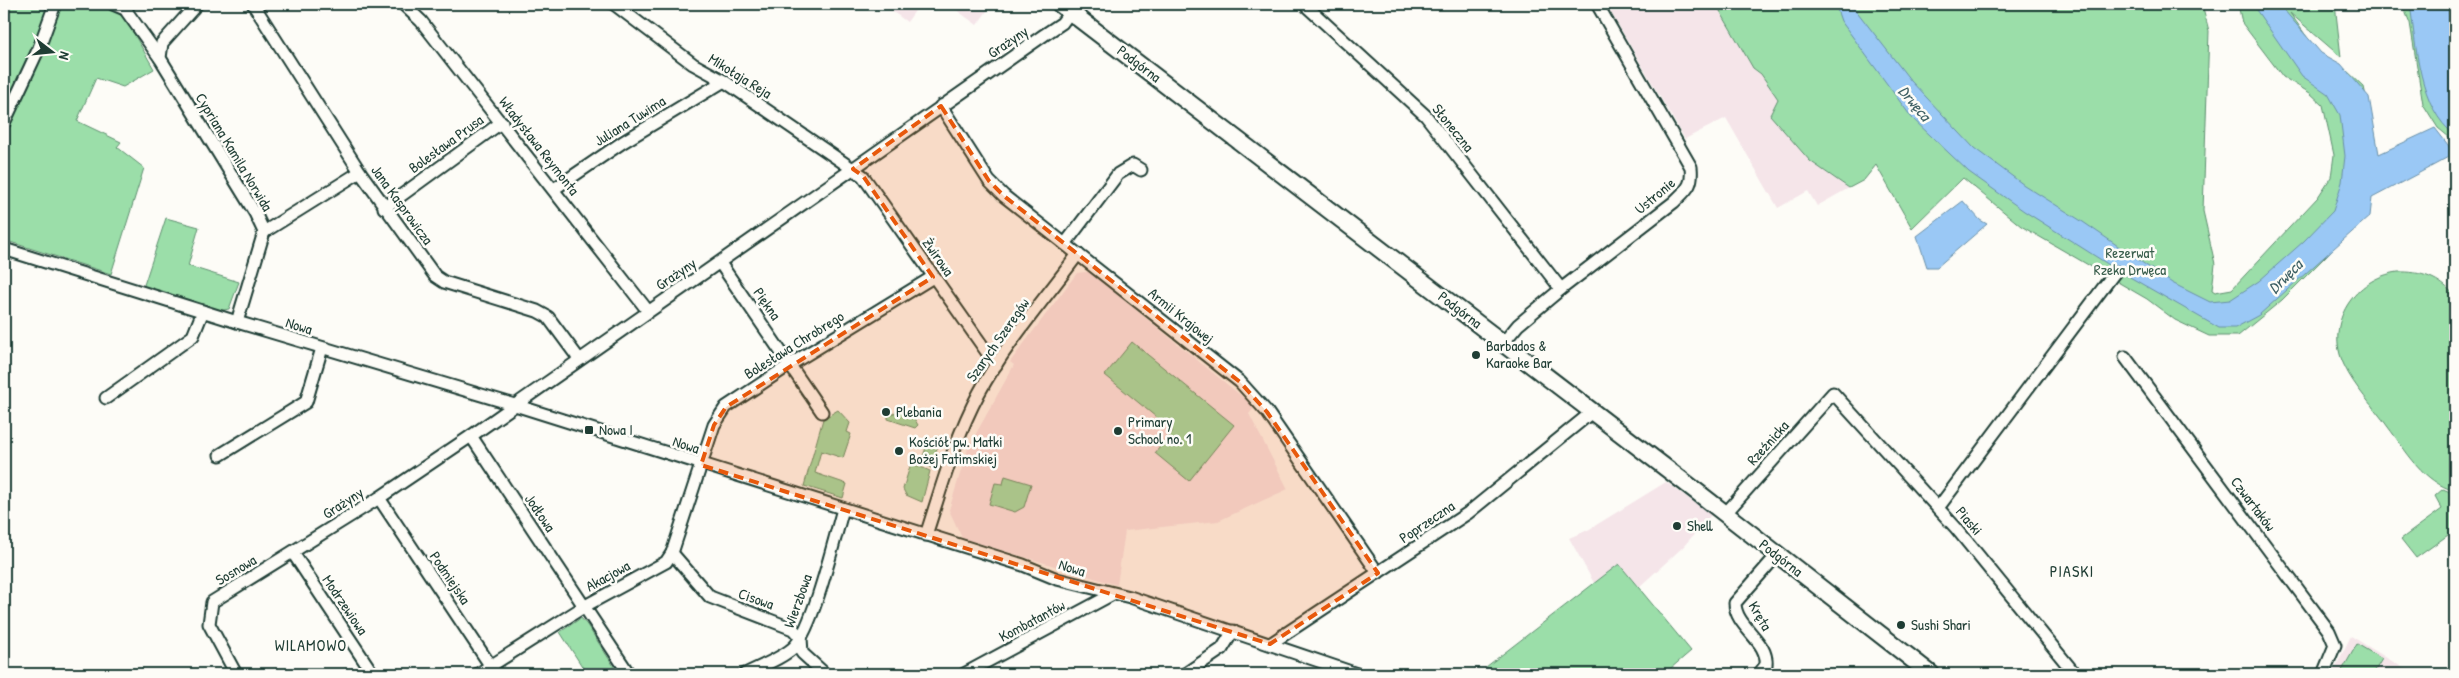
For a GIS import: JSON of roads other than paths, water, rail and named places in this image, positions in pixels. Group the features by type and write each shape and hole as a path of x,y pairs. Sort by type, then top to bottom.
{"main road":[{"name":"Podgórna","path":"1065,8 1503,343 1930,674"}],"street":[{"path":"4,123 39,48 55,4"},
{"path":"112,4 126,9"},
{"path":"160,58 162,43 197,4"},
{"name":"Jana Kasprowicza","path":"253,4 384,208 435,276 444,282 537,310 548,317 579,359"},
{"name":"Władysława Reymonta","path":"403,4 421,21 502,122 648,311"},
{"name":"Mikołaja Reja","path":"614,4 693,64 724,81 853,169"},
{"name":"Słoneczna","path":"1304,4 1426,116 1561,289"},
{"name":"Ustronie","path":"1503,343 1518,325 1561,289 1674,202 1688,188 1692,179 1691,167 1597,4"},
{"name":"Grażyny","path":"292,553 379,498 471,436 1062,23 1065,8"},
{"name":"Cypriana Kamila Norwida","path":"126,9 160,58 255,213 264,232 237,322"},
{"name":"Juliana Tuwima","path":"554,189 623,142 724,81"},
{"name":"Armii Krajowej","path":"941,106 989,181 1004,196 1240,382 1267,412 1378,573"},
{"name":"Bolesława Prusa","path":"384,208 502,122"},
{"path":"1065,244 1118,174 1133,165 1141,170"},
{"name":"Żwirowa","path":"853,169 863,176 996,364"},
{"path":"264,232 360,172"},
{"name":"Nowa","path":"4,249 322,348 515,405 1023,565 1057,579 1130,598 1352,673"},
{"name":"Szarych Szeregów","path":"926,535 952,449 979,393 996,364 1078,254"},
{"name":"Piękna","path":"720,262 822,412"},
{"path":"1938,508 2115,272"},
{"name":"Bolesława Chrobrego","path":"701,465 714,425 726,407 790,364 933,277"},
{"path":"106,398 193,336 203,311"},
{"path":"220,456 306,402 322,348"},
{"name":"Czwartaków","path":"2125,357 2329,631 2335,645 2323,674"},
{"name":"Piaski","path":"1833,393 1938,508 2075,674"},
{"name":"Rzeźnicka","path":"1725,514 1833,393"},
{"name":"Poprzeczna","path":"1270,644 1468,513 1592,412"},
{"name":"Jodłowa","path":"471,436 585,606"},
{"path":"672,553 701,465"},
{"name":"Podmiejska","path":"379,498 494,670"},
{"name":"Wierzbowa","path":"745,674 793,648 801,638 810,617 843,509"},
{"name":"Sosnowa","path":"236,674 209,624 212,602 292,553"},
{"name":"Modrzewiowa","path":"292,553 373,674"},
{"name":"Akacjowa","path":"478,674 494,670 585,606 666,562 672,553"},
{"name":"Cisowa","path":"672,553 710,596 721,603 784,624 793,629 801,638"},
{"name":"Kręta","path":"1759,674 1766,665 1766,656 1737,613 1736,603 1777,554"},
{"name":"Kombatantów","path":"964,674 1113,594"},
{"path":"585,606 629,674"},
{"path":"1185,674 1222,649 1232,631"},
{"path":"801,638 802,653 824,674"}],"water":[{"name":"Drwęca","path":"1835,4 1851,4 1911,81 1974,148 2024,185 2083,222 2172,283 2210,302 2230,300 2259,281 2304,241 2333,211 2342,182 2345,156 2340,115 2328,94 2302,76 2252,4 2281,4 2321,53 2341,64 2369,97 2379,154 2435,128 2455,154 2372,198 2370,216 2259,315 2235,328 2219,328 2114,268 2024,211 1969,172 1912,118 1841,21"},
{"path":"2410,4 2448,4 2450,49 2455,78 2455,135 2443,124 2427,93 2417,57"},
{"path":"1963,201 1980,220 1987,224 1937,267 1927,267 1917,236"}],"place":[{"name":"Barbados & Karaoke Bar","path":"1476,355"},
{"name":"Plebania","path":"886,412"},
{"name":"Nowa I","path":"589,430"},
{"name":"Primary School no. 1","path":"1118,431"},
{"name":"Kościół pw. Matki Bożej Fatimskiej","path":"899,451"},
{"name":"Shell","path":"1677,526"},
{"name":"Sushi Shari","path":"1901,625"}],"district":[{"name":"PIASKI","path":"2072,571"},
{"name":"WILAMOWO","path":"311,645"}],"park label":[{"name":"Rezerwat Rzeka Drwęca","path":"2130,262"}]}
